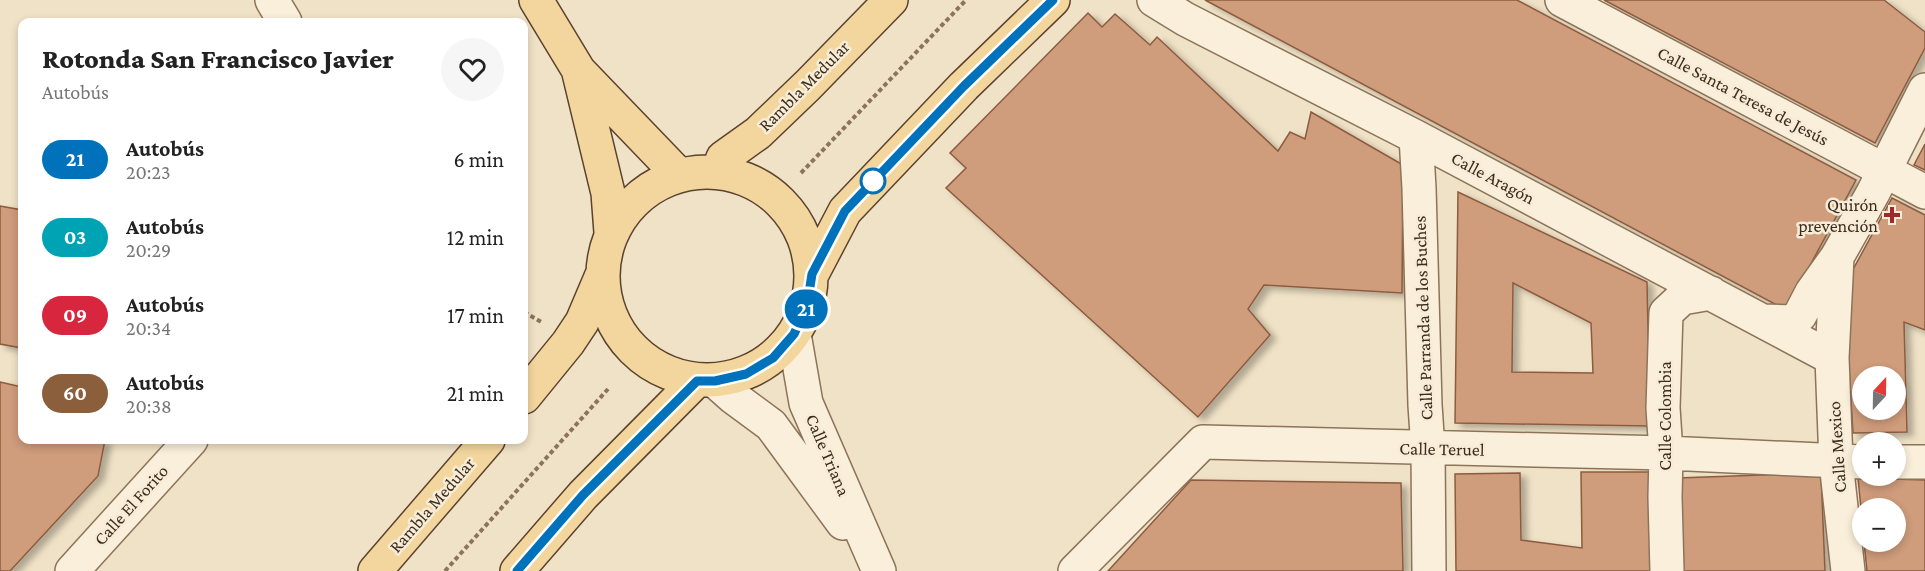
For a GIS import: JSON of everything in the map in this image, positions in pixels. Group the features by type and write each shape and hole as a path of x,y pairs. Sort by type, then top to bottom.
{"main road":[{"path":"536,0 579,71 679,175"},
{"name":"Rambla Medular","path":"718,171 723,158 758,133 808,86 891,0"},
{"path":"602,275 605,302 618,331 639,356 666,373 706,381 746,374 773,358 794,334 807,306 812,274 845,211 964,86 1053,0"},
{"path":"528,392 582,322 602,275 611,232 608,193 579,71"},
{"path":"611,232 635,199 656,184 679,175 718,171 754,183 784,206 804,237 812,274"},
{"path":"517,571 583,495 706,381"},
{"name":"Rambla Medular","path":"375,571 485,444"}],"street":[{"path":"272,0 283,18"},
{"name":"Calle Aragón","path":"1154,0 1185,19 1416,137 1832,358"},
{"name":"Calle Santa Teresa de Jesús","path":"1562,0 1925,192"},
{"path":"1763,321 1793,322 1800,315 1812,292 1837,257 1925,90"},
{"name":"Calle Parranda de los Buches","path":"1416,137 1428,448 1429,571"},
{"name":"Calle Mexico","path":"1837,257 1832,358 1850,462 1848,571"},
{"name":"Calle Colombia","path":"1667,571 1666,453 1663,408 1666,313 1682,298 1710,293"},
{"name":"Calle Triana","path":"794,334 806,403 878,571"},
{"name":"Calle Triana","path":"706,381 733,397 771,425 878,571"},
{"name":"Calle Teruel","path":"1075,571 1203,442 1666,453 1850,462"},
{"name":"Calle El Forito","path":"72,571 187,444"},
{"path":"1906,462 1925,462"}],"path":[{"path":"801,172 966,0"},
{"path":"528,314 549,326"},
{"path":"445,571 608,389"}],"building":[{"path":"1205,0 1517,0 1856,180 1786,310"},
{"path":"1604,0 1884,0 1925,32 1925,48 1875,143"},
{"path":"1088,13 1102,27 1115,14 1150,45 1157,37 1278,151 1290,132 1305,139 1311,112 1403,165 1402,293 1264,285 1248,309 1270,335 1198,417 946,188 966,168 950,153"},
{"path":"1925,144 1925,170 1914,165"},
{"path":"1458,192 1647,282 1650,426 1455,423","holes":["1513,283 1591,323 1593,373 1512,372"]},
{"path":"1892,198 1925,215 1925,330 1904,322 1905,366 1852,366 1852,417 1844,286"},
{"path":"0,206 18,209 18,347 0,344"},
{"path":"0,382 18,386 18,444 104,444 98,476 10,571 0,571"},
{"path":"1906,395 1907,432 1853,432 1852,420 1906,420"},
{"path":"1581,472 1654,472 1656,571 1456,571 1455,474 1520,473 1521,540 1582,548"},
{"path":"1821,473 1825,571 1681,571 1677,478"},
{"path":"1906,479 1925,480 1925,571 1867,571 1865,552 1906,552 1906,498 1860,498 1859,486 1906,486"},
{"path":"1191,480 1401,483 1403,571 1108,571"}],"bus line":[{"name":"21","path":"517,571 583,495 697,381 715,381 746,374 773,358 794,334 807,306 812,274 845,211 964,86 1053,0"}],"place":[{"name":"Quirón prevención","path":"1892,215"}]}
